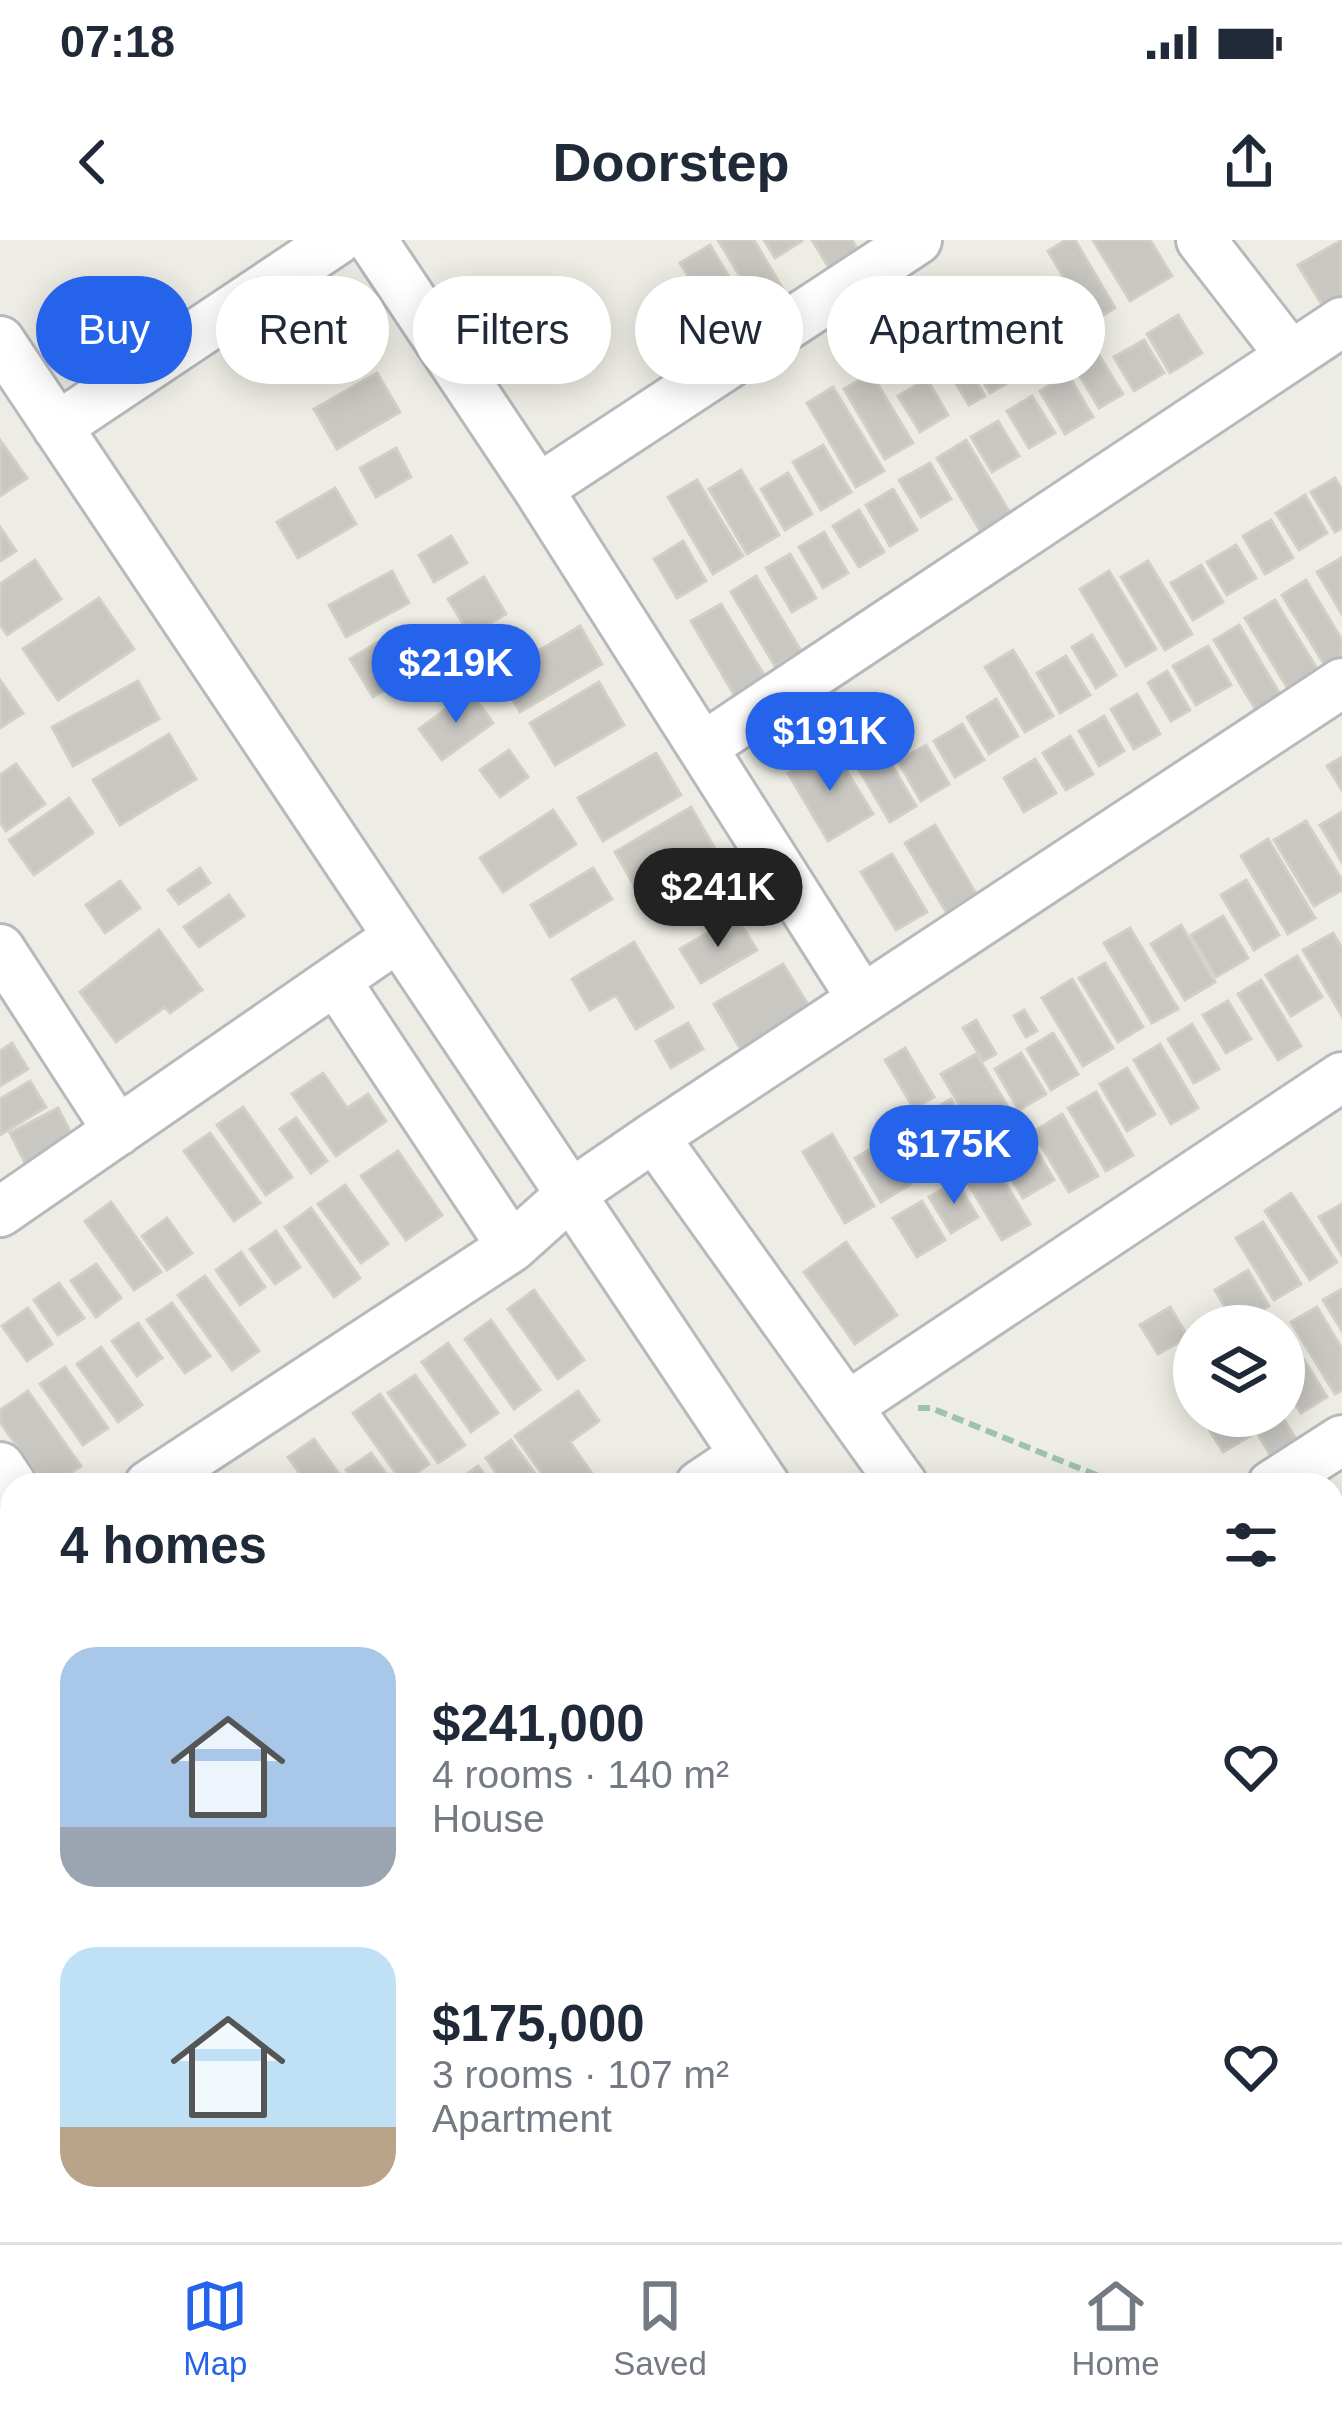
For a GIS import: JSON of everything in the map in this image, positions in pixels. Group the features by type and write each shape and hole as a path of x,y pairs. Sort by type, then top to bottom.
{"street":[{"path":"57,427 338,240"},
{"path":"372,240 538,489 862,999"},
{"path":"538,489 917,240"},
{"path":"1201,240 1291,356"},
{"path":"703,747 1342,322"},
{"path":"0,341 755,1470"},
{"path":"167,1473 512,1247 571,1194 654,1137 1342,683"},
{"path":"0,1212 398,938"},
{"path":"0,949 118,1131"},
{"path":"336,981 512,1247"},
{"path":"848,1406 1342,1077"},
{"path":"654,1137 895,1473"},
{"path":"1291,1473 1342,1439"}],"path":[{"path":"910,1408 931,1408 1091,1473"}],"building":[{"path":"718,240 754,240 775,276 740,276"},
{"path":"764,240 802,240 802,241 775,258"},
{"path":"812,240 852,240 866,264 846,276 834,276"},
{"path":"1075,240 1096,276 1063,276 1048,251"},
{"path":"1093,240 1150,240 1172,276 1130,301"},
{"path":"1342,240 1342,304 1327,313 1298,265"},
{"path":"710,245 729,276 688,276 680,263"},
{"path":"1105,291 1115,308 1105,314"},
{"path":"1178,315 1202,353 1170,373 1147,334"},
{"path":"1144,340 1164,373 1134,391 1114,357"},
{"path":"1105,365 1123,394 1099,408 1085,384 1105,384"},
{"path":"358,384 383,384 400,412 337,449 314,409"},
{"path":"852,384 878,384 913,443 885,459 844,389"},
{"path":"918,384 930,384 948,415 920,432 898,396"},
{"path":"956,384 978,384 985,396 969,405"},
{"path":"985,384 1006,384 990,393"},
{"path":"1052,384 1074,384 1093,417 1065,434 1040,391"},
{"path":"833,387 884,471 856,487 807,403"},
{"path":"1032,396 1055,433 1029,448 1007,411"},
{"path":"998,421 1019,456 992,472 971,437"},
{"path":"0,440 27,478 0,496"},
{"path":"966,440 1021,531 991,549 937,458"},
{"path":"823,445 851,492 821,510 793,462"},
{"path":"396,448 411,477 376,497 360,468"},
{"path":"930,463 951,499 921,517 899,480"},
{"path":"741,470 779,535 747,554 709,489"},
{"path":"788,473 812,514 785,530 761,489"},
{"path":"1335,478 1342,490 1342,528 1335,532 1311,492"},
{"path":"697,480 743,556 713,574 668,497"},
{"path":"335,488 356,524 298,558 277,522"},
{"path":"893,489 917,530 890,546 866,505"},
{"path":"1305,495 1327,533 1299,550 1276,513"},
{"path":"859,510 884,552 859,567 833,526"},
{"path":"1271,520 1293,558 1265,574 1243,536"},
{"path":"0,527 16,551 0,561"},
{"path":"824,532 848,573 823,588 799,547"},
{"path":"451,536 467,563 434,582 419,555"},
{"path":"683,541 706,581 677,598 654,559"},
{"path":"1236,545 1256,578 1227,595 1207,562"},
{"path":"790,554 816,598 792,612 766,568"},
{"path":"35,560 61,599 7,635 0,624 0,584"},
{"path":"1342,560 1342,614 1317,572"},
{"path":"1148,561 1192,634 1165,650 1121,577"},
{"path":"1201,565 1223,602 1193,620 1171,583"},
{"path":"392,571 409,603 346,637 329,605"},
{"path":"1109,571 1156,649 1126,666 1080,589"},
{"path":"756,576 801,651 775,666 731,592"},
{"path":"484,577 506,614 470,635 448,599"},
{"path":"1306,580 1342,640 1342,660 1327,669 1282,595"},
{"path":"99,598 134,649 58,700 23,649"},
{"path":"1275,600 1325,682 1295,700 1245,618"},
{"path":"721,604 767,680 736,698 691,621"},
{"path":"1239,625 1285,703 1260,717 1214,640"},
{"path":"580,626 602,664 520,712 498,675"},
{"path":"402,628 425,666 373,697 350,659"},
{"path":"1092,635 1116,675 1096,688 1072,647"},
{"path":"1208,646 1231,685 1196,705 1173,666"},
{"path":"1013,650 1053,716 1025,732 985,667"},
{"path":"1066,656 1090,695 1060,713 1037,673"},
{"path":"1167,671 1190,710 1171,721 1148,683"},
{"path":"0,680 23,713 0,728"},
{"path":"138,681 159,719 73,766 52,727"},
{"path":"599,682 624,725 555,765 530,723"},
{"path":"470,691 493,723 442,760 419,729"},
{"path":"1137,694 1160,734 1134,749 1111,709"},
{"path":"996,699 1018,736 989,754 967,717"},
{"path":"1104,716 1124,751 1099,766 1079,731"},
{"path":"962,724 984,760 955,777 934,741"},
{"path":"871,730 916,806 890,822 845,746"},
{"path":"169,734 196,779 120,825 93,780"},
{"path":"1070,736 1093,774 1066,790 1043,753"},
{"path":"926,745 949,784 921,801 898,761"},
{"path":"832,747 873,814 828,841 788,773"},
{"path":"509,750 528,777 500,797 480,770"},
{"path":"656,753 681,795 603,841 578,798"},
{"path":"1342,757 1342,790 1327,766"},
{"path":"1035,759 1056,793 1024,812 1004,778"},
{"path":"16,764 45,804 6,831 0,822 0,775"},
{"path":"69,798 93,833 34,875 9,840"},
{"path":"691,807 714,847 638,892 615,852"},
{"path":"553,810 576,844 503,892 480,858"},
{"path":"1342,812 1342,862 1320,825"},
{"path":"1306,821 1342,880 1342,890 1314,906 1274,840"},
{"path":"935,825 984,907 954,925 905,843"},
{"path":"1268,839 1315,918 1288,934 1241,856"},
{"path":"892,854 927,912 896,930 861,872"},
{"path":"200,868 210,883 179,904 168,890"},
{"path":"593,868 612,899 550,937 531,905"},
{"path":"1246,880 1279,935 1254,950 1221,895"},
{"path":"120,881 140,908 105,933 86,905"},
{"path":"229,895 244,916 199,947 184,927"},
{"path":"736,916 757,950 701,983 680,949"},
{"path":"1223,916 1248,958 1216,977 1191,935"},
{"path":"1181,925 1215,982 1185,1000 1151,944"},
{"path":"1130,928 1178,1009 1152,1023 1104,943"},
{"path":"159,930 202,990 170,1013 165,1007 116,1042 80,992"},
{"path":"1333,933 1342,948 1342,1016 1303,950"},
{"path":"634,942 673,1007 636,1029 616,995 590,1010 572,979"},
{"path":"1297,956 1322,997 1291,1016 1266,975"},
{"path":"1105,963 1143,1027 1118,1042 1079,978"},
{"path":"783,964 818,1021 748,1062 714,1004"},
{"path":"1072,979 1113,1048 1083,1066 1042,998"},
{"path":"1261,980 1301,1046 1278,1060 1238,994"},
{"path":"1228,1001 1251,1039 1226,1053 1203,1015"},
{"path":"1024,1010 1037,1031 1026,1037 1014,1016"},
{"path":"976,1020 996,1054 983,1061 963,1028"},
{"path":"688,1023 703,1049 671,1068 656,1041"},
{"path":"1192,1024 1219,1069 1194,1083 1168,1039"},
{"path":"1053,1033 1078,1074 1051,1090 1027,1049"},
{"path":"12,1043 28,1069 0,1086 0,1051"},
{"path":"1160,1044 1198,1108 1171,1124 1134,1060"},
{"path":"905,1048 934,1097 914,1109 885,1060"},
{"path":"1021,1053 1046,1094 1019,1110 995,1069"},
{"path":"976,1054 1014,1117 979,1138 941,1074"},
{"path":"1127,1068 1155,1114 1127,1131 1100,1084"},
{"path":"323,1073 347,1108 368,1094 386,1121 336,1156 292,1094"},
{"path":"30,1081 46,1107 0,1135 0,1099"},
{"path":"1096,1092 1133,1155 1106,1171 1068,1108"},
{"path":"951,1099 974,1139 948,1155 924,1115"},
{"path":"243,1107 292,1177 266,1195 217,1125"},
{"path":"58,1108 75,1141 26,1165 10,1133"},
{"path":"1062,1114 1098,1176 1069,1192 1033,1132"},
{"path":"296,1118 327,1161 311,1173 280,1129"},
{"path":"917,1123 940,1161 915,1176 892,1137"},
{"path":"210,1133 260,1203 234,1221 184,1151"},
{"path":"832,1134 874,1206 845,1223 803,1152"},
{"path":"1028,1136 1054,1180 1023,1198 997,1154"},
{"path":"886,1140 911,1184 881,1202 855,1158"},
{"path":"398,1151 442,1215 406,1240 361,1176"},
{"path":"990,1158 1030,1224 1002,1240 963,1175"},
{"path":"956,1181 978,1217 951,1233 929,1197"},
{"path":"345,1185 388,1244 361,1263 318,1204"},
{"path":"1291,1193 1337,1262 1310,1280 1265,1211"},
{"path":"922,1201 945,1240 917,1257 893,1218"},
{"path":"111,1202 161,1272 134,1290 85,1221"},
{"path":"1342,1204 1342,1255 1319,1217"},
{"path":"311,1208 360,1278 334,1297 285,1227"},
{"path":"167,1218 192,1253 167,1270 142,1236"},
{"path":"1263,1222 1301,1284 1274,1300 1236,1238"},
{"path":"276,1231 300,1267 275,1284 250,1249"},
{"path":"846,1242 897,1315 855,1344 804,1272"},
{"path":"241,1252 265,1287 240,1305 216,1270"},
{"path":"96,1264 121,1298 96,1317 71,1281"},
{"path":"1248,1270 1268,1305 1224,1305 1215,1290"},
{"path":"205,1276 259,1351 232,1370 178,1295"},
{"path":"59,1283 84,1318 58,1335 34,1300"},
{"path":"1342,1289 1342,1331 1323,1300"},
{"path":"534,1290 584,1360 558,1379 508,1309"},
{"path":"172,1303 210,1356 185,1373 147,1320"},
{"path":"1170,1307 1173,1346 1158,1354 1140,1325"},
{"path":"1317,1307 1342,1349 1342,1390 1335,1394 1305,1345 1305,1314"},
{"path":"28,1308 52,1344 27,1361 2,1326"},
{"path":"491,1320 540,1390 514,1409 465,1339"},
{"path":"138,1323 162,1358 137,1376 112,1341"},
{"path":"448,1343 498,1413 471,1432 422,1362"},
{"path":"101,1347 142,1405 118,1422 77,1364"},
{"path":"1305,1361 1327,1397 1305,1411"},
{"path":"65,1367 108,1428 83,1445 40,1384"},
{"path":"415,1375 465,1445 438,1463 388,1393"},
{"path":"28,1391 81,1466 71,1473 36,1473 0,1422 0,1410"},
{"path":"578,1391 599,1421 570,1442 592,1473 541,1473 515,1436"},
{"path":"380,1394 429,1464 417,1473 396,1473 353,1413"},
{"path":"1214,1437 1249,1437 1223,1452"},
{"path":"1260,1437 1295,1437 1299,1444 1273,1460"},
{"path":"314,1439 338,1473 299,1473 288,1457"},
{"path":"511,1440 535,1473 497,1473 486,1458"},
{"path":"371,1453 385,1473 348,1473"}]}
